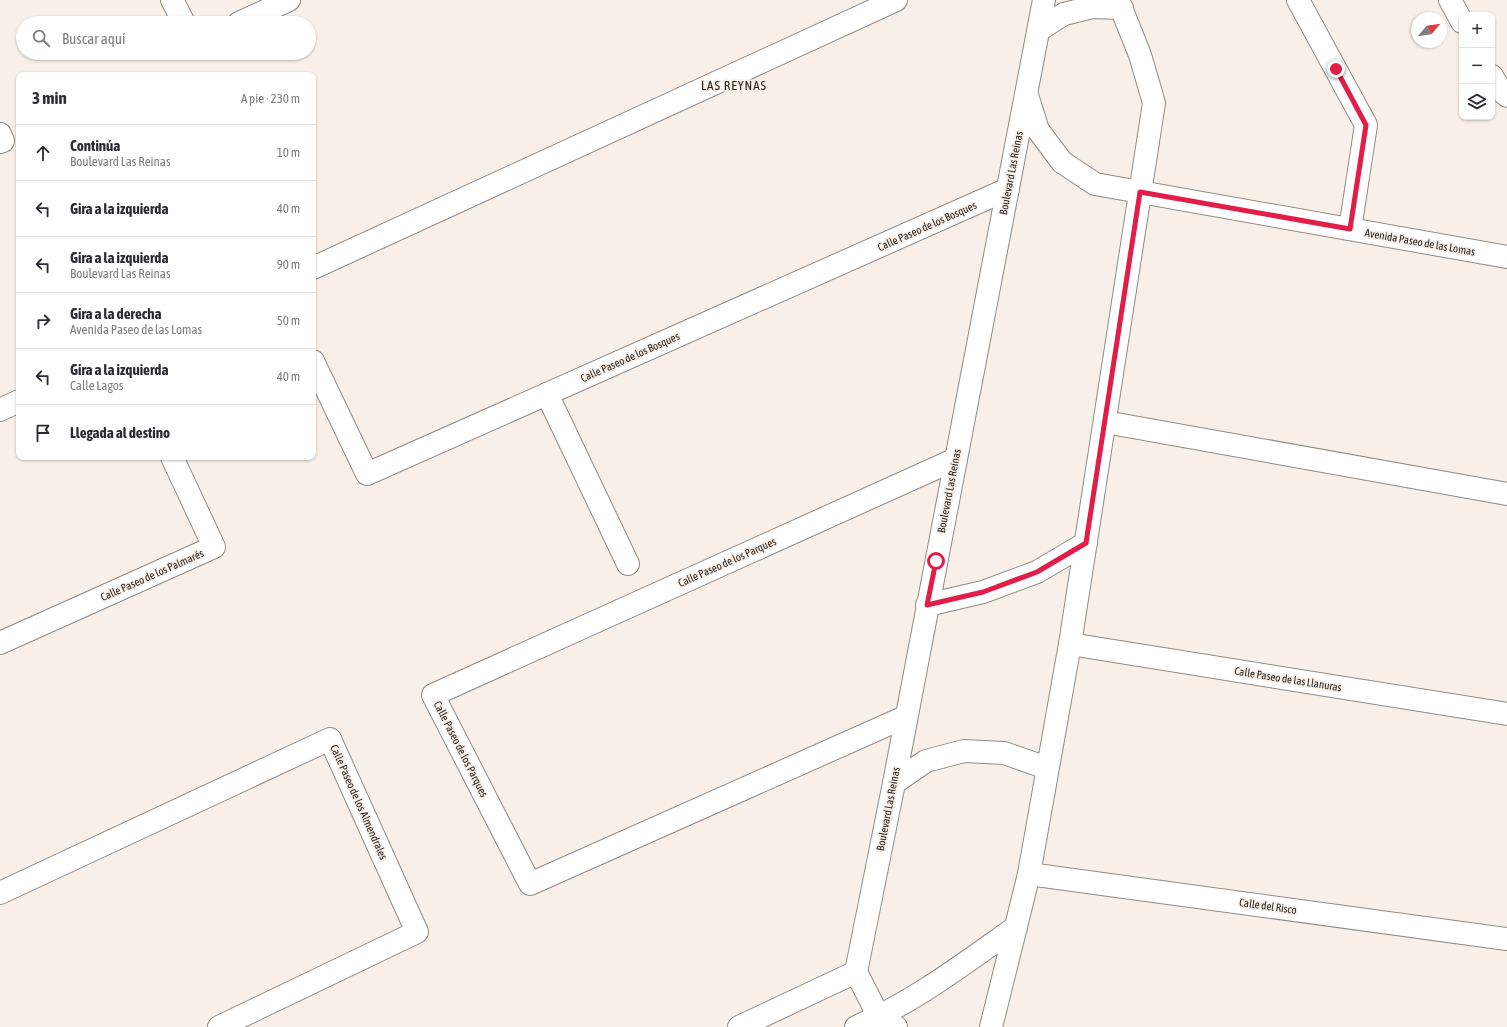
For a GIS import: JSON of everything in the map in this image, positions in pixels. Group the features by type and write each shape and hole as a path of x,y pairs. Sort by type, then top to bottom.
{"street":[{"path":"172,0 180,16"},
{"path":"254,16 289,0"},
{"path":"316,267 896,0"},
{"name":"Boulevard Las Reinas","path":"856,972 894,783 905,717 1044,0"},
{"path":"1298,0 1366,125 1350,229"},
{"path":"1450,0 1459,16"},
{"path":"991,1027 1029,874 1070,644 1154,103 1140,55 1120,4 1092,7 1064,14 1038,30"},
{"path":"1495,81 1500,90 1507,96"},
{"name":"Avenida Paseo de las Lomas","path":"1026,92 1038,130 1062,162 1095,184 1507,257"},
{"path":"0,134 3,141 0,142"},
{"name":"Calle Paseo de los Bosques","path":"316,367 368,474 1008,189"},
{"path":"547,394 628,564"},
{"path":"0,410 16,403"},
{"path":"1105,422 1507,494"},
{"name":"Calle Paseo de los Parques","path":"905,717 530,884 433,695 956,459"},
{"name":"Calle Paseo de los Palmarés","path":"0,643 214,548 173,460"},
{"path":"927,605 983,592 1037,572 1086,543"},
{"name":"Calle Paseo de las Llanuras","path":"1070,644 1507,714"},
{"name":"Calle Paseo de los Almendrales","path":"0,893 330,739 417,932 219,1027"},
{"path":"894,783 926,761 964,751 1004,752 1047,768"},
{"name":"Calle del Risco","path":"1029,874 1507,939"},
{"path":"856,1027 888,1022 949,974 1016,927"},
{"path":"739,1027 856,972 888,1022"}],"district":[{"name":"LAS REYNAS","path":"734,85"}],"route":[{"path":"936,561 927,605 983,592 1037,572 1086,543 1140,192 1350,229 1366,125 1336,69"}]}
